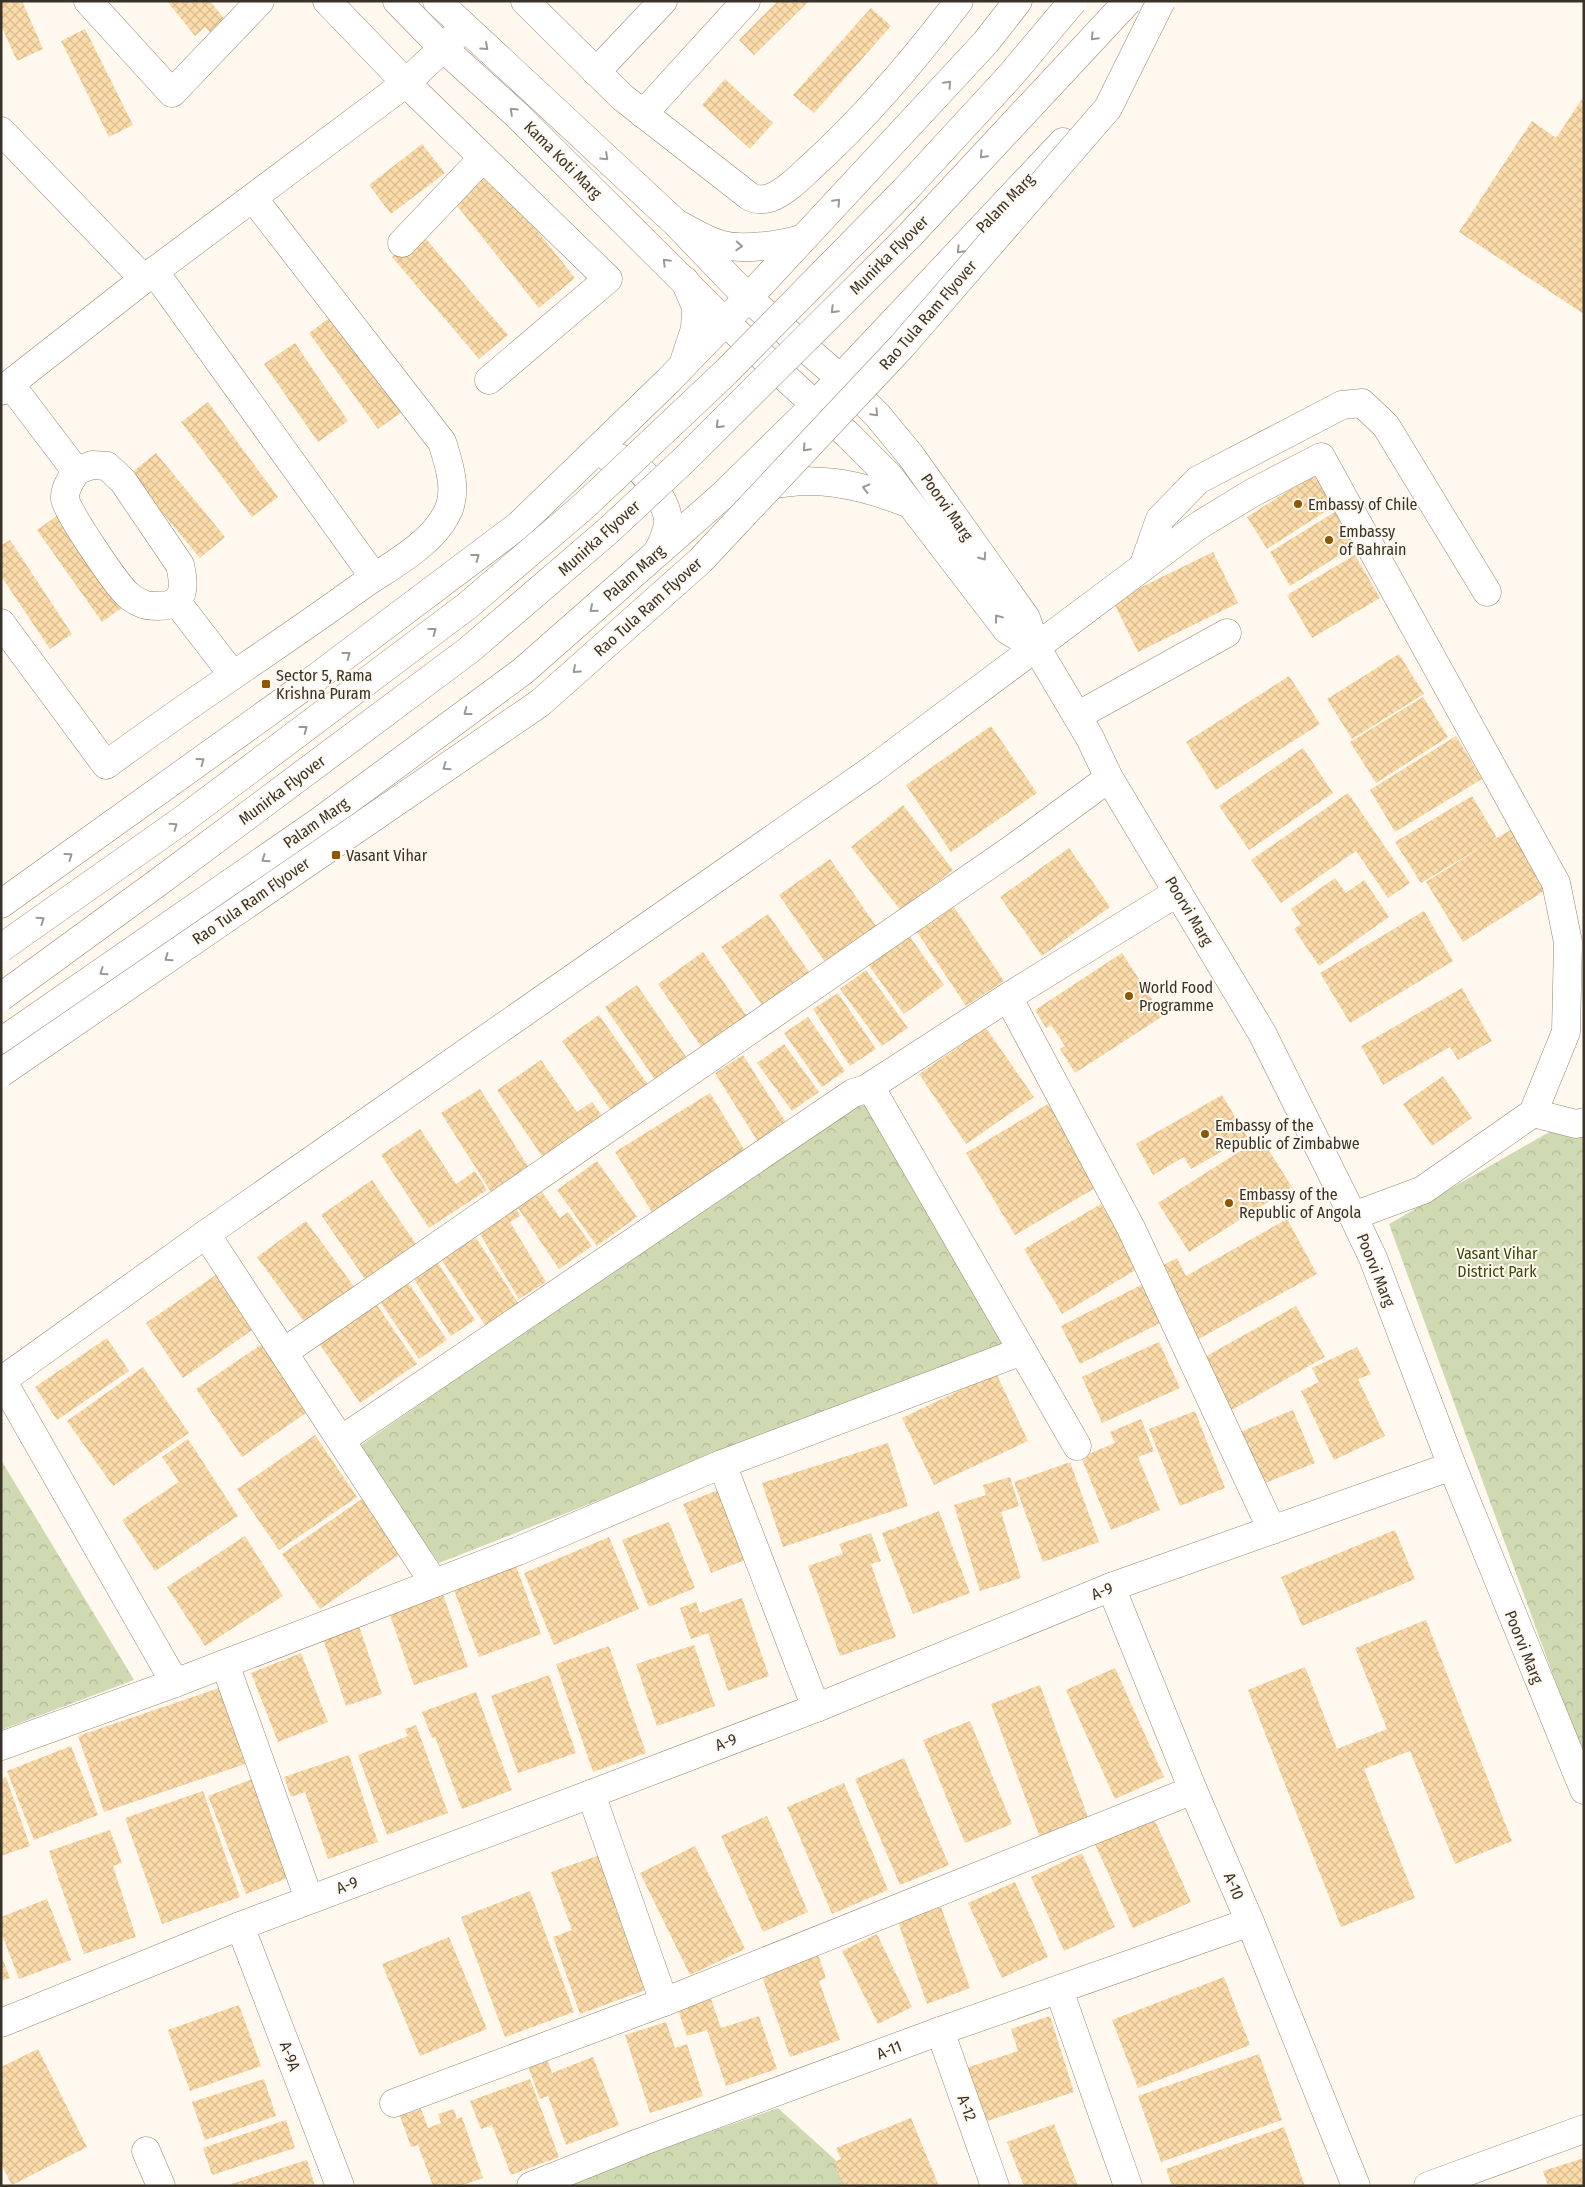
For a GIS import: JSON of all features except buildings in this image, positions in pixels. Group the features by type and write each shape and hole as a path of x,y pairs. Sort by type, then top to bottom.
{"main road":[{"path":"88,1 172,93 260,1"},
{"path":"327,1 406,84 608,279 489,380"},
{"name":"Kama Koti Marg","path":"397,1 442,47 518,115 725,322"},
{"name":"Kama Koti Marg","path":"437,1 677,224 748,298"},
{"path":"525,1 622,98 748,196 757,200 770,198 790,186 838,142 929,41 959,1"},
{"path":"596,72 663,1"},
{"path":"643,114 746,1"},
{"path":"1,904 301,689 519,525 682,366 748,298 986,42 1018,1"},
{"name":"Munirka Flyover","path":"1,948 181,821 459,612 584,506 726,372 904,190 1011,75 1074,1"},
{"name":"Munirka Flyover","path":"1,997 160,881 469,650 609,530 684,460 910,235 1128,1"},
{"name":"Rao Tula Ram Flyover","path":"1,1073 540,703 700,561 902,346 1108,108 1161,1"},
{"name":"Palam Marg","path":"1,1042 320,821 523,671 722,496 841,379 1077,127 1174,1"},
{"path":"76,471 6,388 149,275 406,84 442,47 464,28"},
{"path":"1,131 149,275 374,577"},
{"path":"402,243 483,158"},
{"path":"1,623 106,765 173,715 432,536 448,513 452,493 450,468 442,442 253,198"},
{"path":"677,224 720,244 756,246 785,244 804,238"},
{"path":"682,366 696,329 696,307 685,281"},
{"name":"Poorvi Marg","path":"748,298 841,379 878,416 911,456 1026,618 1036,647 1077,716 1109,778 1262,1033 1373,1258 1452,1466 1584,1790"},
{"name":"Poorvi Marg","path":"725,322 889,476 1007,630 1036,647"},
{"path":"1143,567 1160,520 1198,480 1342,405 1362,403 1386,426 1487,592"},
{"path":"578,468 611,456 630,462 647,477 661,499 668,522 664,540 657,553"},
{"path":"175,1683 1,1380 206,1234 873,769 1225,508 1321,457 1556,883 1568,942 1566,1032 1533,1114 1423,1190 1353,1216"},
{"path":"92,465 107,466 123,481 180,565 184,581 183,590 176,601 164,606 144,605 126,593 73,518 65,500 66,490 76,471 92,465"},
{"path":"722,496 770,484 805,480 853,485 875,490 911,505"},
{"path":"176,601 233,675"},
{"path":"1077,716 1227,633"},
{"path":"284,1352 1015,847 1109,778"},
{"path":"341,1440 853,1093 866,1090 1008,997 1178,892"},
{"path":"1008,997 1132,1228 1272,1530"},
{"path":"866,1090 875,1095 1077,1446"},
{"path":"1533,1114 1576,1124 1584,1122"},
{"path":"206,1234 434,1583"},
{"path":"1,1746 175,1683 518,1551 722,1464 1022,1351"},
{"path":"722,1464 816,1708"},
{"name":"A-9","path":"1,2023 240,1926 816,1708 1111,1587 1452,1466"},
{"name":"A-10","path":"1111,1587 1193,1790 1250,1922 1356,2186"},
{"path":"225,1664 309,1900"},
{"path":"394,2103 664,2002 1193,1790"},
{"path":"592,1794 664,2002"},
{"name":"A-11","path":"531,2186 642,2142 940,2031 1250,1922"},
{"name":"A-9A","path":"240,1926 340,2186"},
{"path":"1059,1990 1128,2186"},
{"name":"A-12","path":"940,2031 995,2186"},
{"path":"1428,2186 1584,2129"},
{"path":"146,2151 161,2186"}],"green space":[{"path":"862,1097 1007,1346 666,1474 439,1563 357,1448"},
{"name":"Vasant Vihar District Park","path":"1584,1112 1584,1753 1572,1727 1389,1224"},
{"path":"1,1460 134,1680 1,1730"},
{"path":"778,2108 864,2186 561,2186 591,2174"}],"place":[{"name":"Embassy of Chile","path":"1298,504"},
{"name":"Embassy of Bahrain","path":"1329,540"},
{"name":"Sector 5, Rama Krishna Puram","path":"266,684"},
{"name":"Vasant Vihar","path":"336,855"},
{"name":"World Food Programme","path":"1129,996"},
{"name":"Embassy of the Republic of Zimbabwe","path":"1205,1134"},
{"name":"Embassy of the Republic of Angola","path":"1229,1203"}]}
